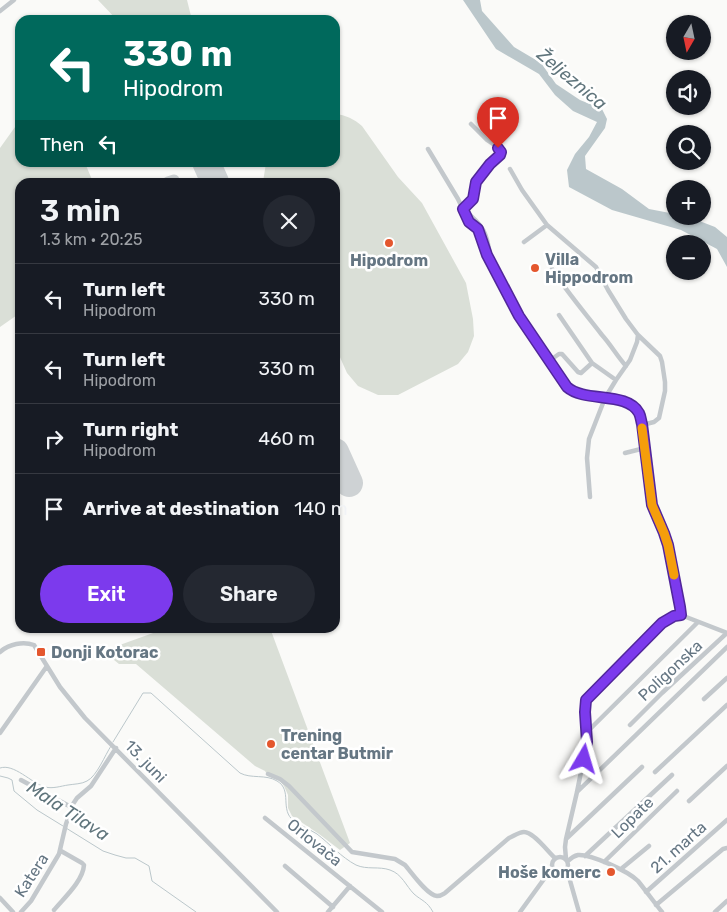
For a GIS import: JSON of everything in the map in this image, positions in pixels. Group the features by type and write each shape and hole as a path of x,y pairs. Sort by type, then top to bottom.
{"street":[{"path":"0,11 14,0"},
{"path":"463,209 473,199 476,182 501,153 499,148 487,140 471,124"},
{"path":"428,149 469,222 478,229 487,255 519,316 564,384 577,394 622,401 638,412 642,424 652,505 668,545 681,615"},
{"path":"510,169 522,190 547,225 594,264 626,319 638,335 660,356 666,382 659,418 654,422 642,424"},
{"path":"524,242 547,225"},
{"path":"552,269 562,285 626,366"},
{"path":"559,315 592,363 616,380"},
{"path":"590,497 587,447 593,425 604,398 630,360 638,335"},
{"path":"549,361 562,354 581,373 592,363"},
{"path":"625,453 644,448"},
{"name":"Poligonska","path":"567,860 566,839 587,742 586,700 662,623 674,616 681,615 727,633 630,725"},
{"path":"586,733 698,622"},
{"name":"13. juni","path":"0,652 9,646 32,644 72,703 108,742 277,912"},
{"path":"577,792 727,648"},
{"path":"0,732 47,666"},
{"path":"704,699 727,678"},
{"path":"654,772 727,705"},
{"name":"Katera","path":"21,912 31,901 60,851 72,807 77,798 91,786 115,747"},
{"path":"689,801 727,766"},
{"path":"566,839 642,767"},
{"path":"268,774 280,778 289,786 352,852 392,858 401,862 428,892 435,896 445,893 510,838 522,832 534,836 555,858"},
{"path":"585,856 672,775"},
{"path":"21,780 72,807"},
{"name":"Lopate","path":"604,862 677,791"},
{"name":"Orlovača","path":"265,818 382,912"},
{"name":"21. marta","path":"646,892 727,820"},
{"path":"622,869 649,846"},
{"name":"Poligonska","path":"560,857 565,847"},
{"path":"656,905 723,849 727,848"},
{"name":"Katera","path":"54,910 80,879 85,868 84,865 60,851"},
{"path":"567,860 575,856 585,856 622,869 637,881 662,912"},
{"path":"555,858 560,857 567,860 569,864 570,882 580,912"},
{"path":"520,912 552,868 555,858"},
{"path":"285,866 333,907"},
{"path":"552,868 570,882"},
{"path":"544,880 568,870"},
{"name":"Orlovača","path":"328,912 350,886"},
{"path":"0,898 13,912"},
{"path":"714,912 727,901"}],"shaded area":[{"path":"98,0 187,0 191,15 112,15"},
{"path":"463,0 480,0 482,11 514,47 541,63 556,84 580,100 602,109 607,119 605,128 585,156 586,169 622,189 649,209 666,212 666,225 710,225 715,227 727,237 727,267 717,249 711,246 711,235 690,235 681,230 612,210 569,187 567,170 575,154 589,137 597,122 573,111 555,95 539,74 496,49"},
{"name":"Hipodrom","path":"340,115 356,121 362,126 398,177 422,203 466,283 473,319 474,336 468,352 458,364 398,395 378,395 358,386 347,373 340,357 340,178 264,178 265,167 340,167"},
{"path":"15,127 15,167 87,167 91,178 15,178 15,316 0,327 0,148"},
{"name":"Trening centar Butmir","path":"153,633 272,633 350,843 340,850 292,816 288,808 288,795 280,781 268,776 265,771 255,766 136,664 119,664 103,651"}],"waterway":[{"path":"113,742 143,693 151,693 240,773 273,779 282,785 287,811 294,821 317,834 356,865 386,869 394,872 401,877 414,894 424,901 433,912"},
{"path":"0,768 11,768 45,787 54,788 80,783 87,781 94,775 111,746"},
{"name":"Mala Tilava","path":"0,776 12,780 14,791 37,810 63,826"},
{"name":"Mala Tilava","path":"66,828 103,851 126,858 135,858 149,866 152,881 196,912"}],"runway":[{"path":"208,167 213,178"},
{"path":"340,463 349,483"}],"slow traffic":[{"path":"642,428 652,505 668,545 674,575"}],"place":[{"name":"Hipodrom","path":"389,243"},
{"name":"Villa Hippodrom","path":"535,268"},
{"name":"Donji Kotorac","path":"41,652"},
{"name":"Trening centar Butmir","path":"271,744"},
{"name":"Hoše komerc","path":"611,872"}],"route":[{"path":"498,148 501,152 500,155 476,182 473,199 463,209 466,217 478,229 487,255 519,316 567,387 577,394 622,401 638,412 642,424 652,505 672,558 680,607 681,615 674,616 662,623 586,700 587,742 584,759"}],"water label":[{"name":"Željeznica","path":"572,79"}]}
